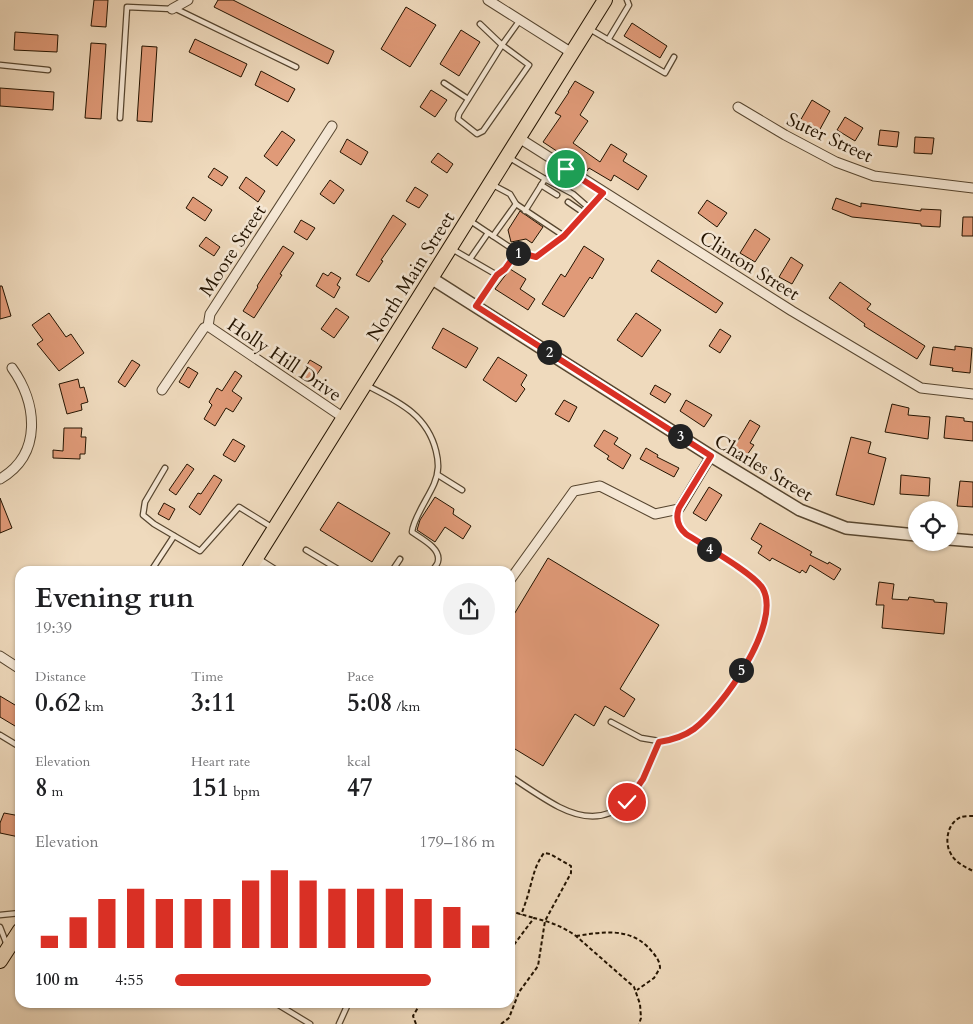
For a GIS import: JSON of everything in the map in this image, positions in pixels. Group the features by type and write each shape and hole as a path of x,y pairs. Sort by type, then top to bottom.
{"main road":[{"name":"North Main Street","path":"251,566 605,0"},
{"path":"0,961 15,938"}],"street":[{"path":"173,8 188,0"},
{"path":"488,0 572,53"},
{"name":"Suter Street","path":"738,107 836,162 874,176 973,188"},
{"name":"Moore Street","path":"162,390 204,328 208,326 210,314 332,126"},
{"name":"Clinton Street","path":"519,138 603,193 921,388 973,394"},
{"name":"Charles Street","path":"431,278 711,456 800,510 846,528 908,534"},
{"name":"Holly Hill Drive","path":"208,326 344,418"},
{"path":"0,479 10,472 22,457 32,428 29,401 12,368"},
{"path":"515,573 574,491 600,486 655,514 679,508 711,456"},
{"path":"958,540 973,542"},
{"path":"255,559 266,566"},
{"path":"0,656 15,666"}],"lane":[{"path":"608,40 629,5 627,0"},
{"path":"120,118 127,7 173,8 296,67"},
{"path":"480,24 502,45 529,65 483,132 477,134 458,119 459,114 502,45 520,20"},
{"path":"588,28 665,72 674,57"},
{"path":"0,65 48,70"},
{"path":"444,83 468,99"},
{"path":"508,156 573,194 590,208"},
{"path":"525,211 545,179"},
{"path":"491,184 510,194 516,204 564,236"},
{"path":"541,185 557,195"},
{"path":"468,220 493,236 502,245 517,252 536,257 564,236 603,193"},
{"path":"568,202 584,213"},
{"path":"493,236 516,204"},
{"path":"470,260 488,233"},
{"path":"450,247 497,275"},
{"path":"476,306 497,275 505,269 517,252"},
{"path":"486,268 490,262"},
{"path":"365,384 398,402 421,420 433,441 438,461 438,475 427,500 412,524 412,532 434,548 438,554 438,561 435,566"},
{"path":"165,468 145,502 143,515 154,524 200,551 239,507 274,528"},
{"path":"438,475 462,490"},
{"path":"611,722 641,738 659,742 684,735 715,709 758,643 765,625 766,597 758,582 681,530 677,519 679,508"},
{"path":"154,566 174,536"},
{"path":"306,550 333,566"},
{"path":"395,566 400,559"},
{"path":"0,735 15,743"},
{"path":"515,779 561,808 592,816 603,815 621,807 632,796 647,770 659,742"},
{"path":"0,915 15,914"},
{"path":"0,927 8,948"},
{"path":"284,1008 310,1024"},
{"path":"339,1024 346,1008"}],"path":[{"path":"973,816 961,817 951,826 946,842 951,855 962,865 973,871"},
{"path":"515,1002 519,992 538,966 545,921 571,873 571,866 550,854 544,853 538,862 521,915"},
{"path":"515,913 560,926 576,936 632,984 636,991 640,1013 639,1024"},
{"path":"515,943 534,918"},
{"path":"576,936 616,932 632,936 642,942 657,959 660,968 654,978 636,991"},
{"path":"416,1024 413,1016 418,1008"},
{"path":"501,1024 509,1018 513,1008"}],"building":[{"path":"94,0 108,0 106,27 91,26"},
{"path":"218,0 233,0 334,51 328,64 214,7"},
{"path":"406,7 436,25 410,67 381,49"},
{"path":"632,23 667,46 660,58 624,36"},
{"path":"461,30 480,42 459,76 440,64"},
{"path":"15,32 58,35 57,52 14,50"},
{"path":"195,39 247,64 241,77 189,52"},
{"path":"91,43 106,44 101,119 85,118"},
{"path":"142,46 157,47 152,122 137,121"},
{"path":"261,71 295,89 288,102 255,85"},
{"path":"575,81 594,92 580,115 588,121 573,143 600,162 611,144 627,154 623,161 647,176 638,190 614,175 611,181 589,168 587,171 543,142 561,116 555,113"},
{"path":"0,88 54,92 53,110 0,106"},
{"path":"431,90 447,100 435,117 420,107"},
{"path":"812,100 830,111 819,131 800,121"},
{"path":"845,117 863,128 855,141 837,130"},
{"path":"880,130 899,132 897,147 878,145"},
{"path":"282,131 295,140 277,166 264,156"},
{"path":"915,137 934,138 932,154 914,153"},
{"path":"347,139 368,152 361,165 340,152"},
{"path":"438,153 453,164 447,173 431,162"},
{"path":"214,168 228,177 222,186 208,177"},
{"path":"246,177 265,191 258,202 239,188"},
{"path":"330,180 344,190 334,204 320,194"},
{"path":"415,187 428,195 419,208 406,201"},
{"path":"193,197 212,210 205,221 186,208"},
{"path":"836,198 861,207 861,203 921,211 921,209 941,210 940,227 852,217 832,209"},
{"path":"707,200 727,213 717,227 698,213"},
{"path":"520,211 543,227 532,243 526,239 511,242 508,230"},
{"path":"393,215 406,224 381,260 383,261 369,282 356,275"},
{"path":"963,217 973,217 973,236 962,236"},
{"path":"301,220 315,228 307,240 294,232"},
{"path":"755,229 770,239 755,262 740,253"},
{"path":"206,237 220,247 214,256 199,246"},
{"path":"283,246 294,253 254,318 243,311"},
{"path":"584,246 604,259 564,317 542,304 561,274 565,277"},
{"path":"791,257 803,265 792,284 779,277"},
{"path":"658,260 723,303 716,313 651,271"},
{"path":"510,269 526,279 520,289 535,299 528,310 495,289"},
{"path":"331,272 341,278 337,285 340,287 334,298 316,286 323,273 328,276"},
{"path":"840,282 871,304 867,309 925,346 917,359 864,326 865,324 829,298"},
{"path":"0,286 2,286 11,316 0,319"},
{"path":"336,308 349,317 334,338 321,329"},
{"path":"49,313 66,337 71,334 84,353 59,371 37,344 43,340 32,325"},
{"path":"636,313 661,330 642,357 617,340"},
{"path":"443,328 478,348 466,368 432,348"},
{"path":"720,329 731,336 720,353 709,346"},
{"path":"955,346 972,348 970,373 952,371 953,368 930,365 933,347 955,350"},
{"path":"498,357 527,375 521,385 525,389 516,402 483,380"},
{"path":"132,360 140,365 125,387 118,382"},
{"path":"310,360 322,367 311,383 300,376"},
{"path":"188,367 198,373 189,388 179,382"},
{"path":"235,371 242,376 232,391 242,398 233,412 226,408 215,426 204,419 212,405 209,402 217,388 222,391"},
{"path":"78,379 80,388 84,387 88,402 81,404 82,410 67,414 59,384"},
{"path":"655,385 671,394 665,403 650,394"},
{"path":"564,400 577,407 569,422 555,414"},
{"path":"686,400 712,415 704,427 680,411"},
{"path":"892,404 909,408 908,415 930,417 928,439 885,432"},
{"path":"946,416 964,418 964,421 973,422 973,441 944,438"},
{"path":"750,420 760,426 750,443 754,445 747,455 734,447"},
{"path":"64,428 82,428 81,437 86,437 85,454 80,454 80,459 53,458 53,450 63,451"},
{"path":"604,430 618,438 614,444 631,455 623,469 607,459 609,456 594,446"},
{"path":"851,437 871,442 868,453 886,458 874,505 836,495"},
{"path":"233,439 245,446 235,462 223,455"},
{"path":"646,448 658,455 657,457 679,468 674,477 640,459"},
{"path":"187,464 194,469 176,495 169,490"},
{"path":"214,475 222,480 200,515 189,507 198,493 201,494"},
{"path":"901,475 930,478 929,496 900,494"},
{"path":"960,481 973,482 973,507 958,506"},
{"path":"709,487 722,495 706,521 693,513"},
{"path":"435,497 454,509 453,514 471,526 463,539 445,527 435,542 417,530 420,520"},
{"path":"0,498 12,528 0,533"},
{"path":"338,502 390,533 372,562 320,530"},
{"path":"164,503 175,509 169,520 158,514"},
{"path":"760,523 812,552 810,555 841,569 834,580 810,565 806,573 802,570 800,573 772,558 770,561 758,553 762,546 751,539"},
{"path":"548,558 659,625 620,689 635,699 624,717 605,706 594,726 575,714 543,766 515,749 515,613"},
{"path":"879,582 894,584 892,599 908,600 909,597 947,603 944,634 882,628 884,605 876,605"},
{"path":"0,696 15,705 15,726 0,717"},
{"path":"4,813 15,815 15,836 0,833 0,823"}],"route":[{"path":"566,169 603,193 564,236 536,257 517,252 505,269 497,275 476,306 711,456 677,512 678,525 686,534 754,578 764,590 768,605 765,625 758,643 715,709 693,730 680,737 659,742 643,779 627,802"}]}
